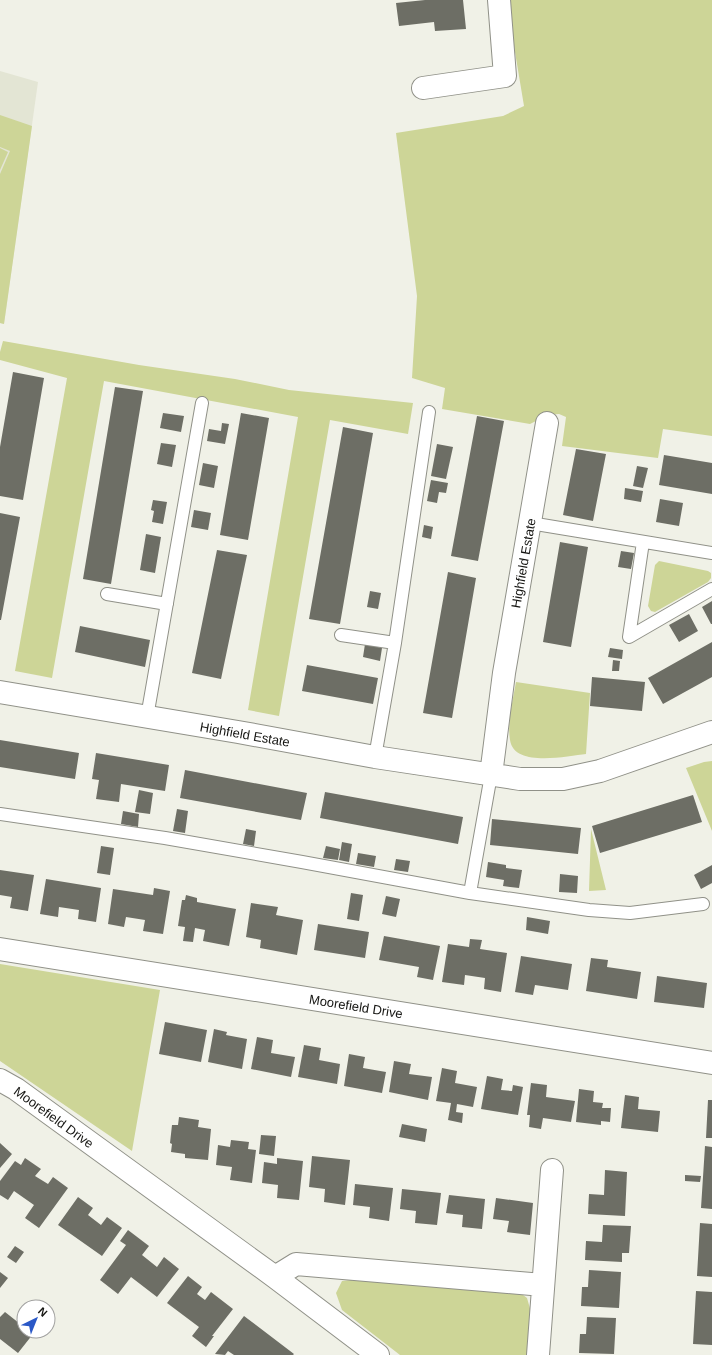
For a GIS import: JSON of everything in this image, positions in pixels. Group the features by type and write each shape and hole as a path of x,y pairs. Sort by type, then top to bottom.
{"street":[{"path":"423,88 505,76 499,0"},
{"name":"Highfield Estate","path":"491,775 504,673 547,423"},
{"name":"Highfield Estate","path":"0,692 238,732 375,757 520,779 563,779 600,771 712,732"},
{"name":"Moorefield Drive","path":"0,950 712,1063"},
{"name":"Moorefield Drive","path":"0,1080 16,1089 275,1277 378,1355"},
{"path":"538,1355 552,1170"},
{"path":"275,1277 296,1264 543,1284"}],"lane":[{"path":"147,717 202,403"},
{"path":"375,757 395,643 429,412"},
{"path":"530,522 712,554"},
{"path":"644,542 629,637 712,589"},
{"path":"107,594 167,604"},
{"path":"341,635 395,643"},
{"path":"470,893 491,775"},
{"path":"0,814 165,838 470,893 589,910 630,913 703,904"}],"shaded area":[{"path":"0,71 38,82 4,324 0,323"}],"green space":[{"path":"510,0 712,0 712,436 663,429 658,458 562,446 566,417 559,414 548,415 530,424 442,409 445,388 412,378 417,296 396,133 503,116 524,106 513,40"},
{"path":"0,115 32,126 4,324 0,323 0,174 10,151 0,147"},
{"path":"0,148 8,152 0,170"},
{"path":"3,341 139,365 235,379 289,390 413,403 408,434 330,420 279,716 248,710 298,417 104,381 52,678 15,671 67,378 0,360 0,352"},
{"path":"659,561 708,571 711,573 711,578 708,582 655,612 651,611 648,606 655,565"},
{"path":"516,682 590,693 586,754 542,758 521,754 514,749 510,740 509,726"},
{"path":"712,761 712,831 686,768"},
{"path":"591,829 606,890 589,891"},
{"path":"0,964 160,990 132,1151 0,1061"},
{"path":"351,1280 519,1292 527,1298 531,1312 527,1355 400,1355 342,1310 336,1293 342,1281"}],"building":[{"path":"425,0 463,0 466,29 435,31 434,22 399,26 396,3"},
{"path":"13,372 44,378 23,500 0,496 0,447"},
{"path":"115,387 143,391 111,584 83,579"},
{"path":"163,413 184,416 181,432 160,428"},
{"path":"241,413 269,418 248,540 220,535"},
{"path":"477,416 504,421 478,561 451,556"},
{"path":"222,423 229,424 225,444 207,441 209,429 221,431"},
{"path":"343,427 373,433 340,624 309,619"},
{"path":"161,443 176,445 172,467 157,464"},
{"path":"437,444 453,447 446,479 431,476"},
{"path":"576,449 606,454 593,521 563,515"},
{"path":"664,455 712,463 712,494 659,485"},
{"path":"203,463 218,466 214,488 199,485"},
{"path":"637,466 648,468 643,488 633,486"},
{"path":"431,480 448,483 446,493 439,492 437,503 427,501"},
{"path":"625,488 643,491 641,502 624,499"},
{"path":"660,499 683,503 679,526 656,522"},
{"path":"153,500 167,502 163,524 152,522 154,511 151,510"},
{"path":"194,510 211,513 208,530 191,527"},
{"path":"0,513 20,517 1,620 0,620"},
{"path":"424,525 433,527 431,539 422,537"},
{"path":"146,534 161,537 155,573 140,570"},
{"path":"560,542 588,547 571,647 543,642"},
{"path":"217,550 247,555 221,679 192,673"},
{"path":"621,551 634,553 631,569 618,567"},
{"path":"448,572 476,578 452,718 423,713"},
{"path":"370,591 381,593 378,609 367,607"},
{"path":"712,601 712,624 711,624 702,607"},
{"path":"689,614 698,631 679,642 669,625"},
{"path":"80,626 150,640 145,667 75,652"},
{"path":"712,642 712,677 663,704 648,678"},
{"path":"365,644 382,648 380,661 363,657"},
{"path":"610,648 623,650 622,659 608,657"},
{"path":"613,660 620,661 619,671 612,671"},
{"path":"307,665 378,678 373,704 302,691"},
{"path":"592,677 645,682 642,711 590,706"},
{"path":"0,740 79,753 75,779 0,767"},
{"path":"96,753 169,765 165,791 121,784 119,802 96,799 99,780 92,779"},
{"path":"185,770 307,793 301,820 180,798"},
{"path":"139,790 153,793 150,814 135,812"},
{"path":"325,792 463,817 458,844 320,818"},
{"path":"693,795 702,822 600,853 592,826"},
{"path":"177,809 188,811 185,833 173,831"},
{"path":"123,811 139,814 138,827 121,824"},
{"path":"492,819 581,828 578,854 490,845"},
{"path":"246,829 256,831 254,846 243,844"},
{"path":"342,842 352,844 349,862 339,860"},
{"path":"101,846 114,848 110,875 97,873"},
{"path":"326,846 340,849 338,860 323,858"},
{"path":"358,853 376,856 374,867 356,864"},
{"path":"396,859 410,861 408,872 394,870"},
{"path":"488,862 506,865 506,868 522,870 519,888 503,886 504,880 486,877"},
{"path":"712,865 712,883 701,889 694,875"},
{"path":"0,870 34,875 28,911 10,908 12,897 0,895"},
{"path":"560,874 578,876 577,893 559,892"},
{"path":"46,879 101,888 96,922 78,919 79,910 59,907 58,917 40,914"},
{"path":"154,888 170,891 163,934 143,931 145,920 126,917 124,927 108,924 113,889 153,895"},
{"path":"351,893 363,895 359,921 347,919"},
{"path":"186,895 197,898 197,902 236,909 229,946 203,941 205,930 195,928 193,942 183,941 185,927 178,926 182,900 185,900"},
{"path":"386,896 400,899 396,917 382,914"},
{"path":"251,903 278,907 276,915 303,920 297,955 260,948 261,940 246,937"},
{"path":"527,917 550,921 548,934 526,930"},
{"path":"318,924 369,932 365,958 314,950"},
{"path":"384,936 440,946 433,980 417,977 419,967 379,960"},
{"path":"470,939 482,940 480,949 507,953 501,992 484,989 485,978 465,975 464,985 442,982 448,944 469,947"},
{"path":"521,956 572,964 568,990 535,985 533,995 515,992"},
{"path":"591,958 608,960 607,967 641,972 637,999 586,991"},
{"path":"657,976 707,983 704,1008 654,1002"},
{"path":"165,1022 207,1030 201,1062 159,1054"},
{"path":"214,1029 227,1032 226,1035 247,1039 242,1069 208,1062"},
{"path":"257,1037 273,1040 271,1053 295,1057 291,1077 251,1069"},
{"path":"304,1045 321,1048 319,1060 340,1064 337,1084 298,1077"},
{"path":"349,1054 365,1057 363,1068 386,1072 382,1093 344,1086"},
{"path":"394,1061 411,1064 409,1074 432,1077 428,1100 389,1092"},
{"path":"442,1068 457,1071 455,1083 477,1087 473,1107 457,1104 456,1112 463,1113 462,1123 448,1120 451,1103 436,1101"},
{"path":"487,1076 503,1079 501,1090 512,1091 513,1085 523,1087 518,1115 481,1109"},
{"path":"531,1083 547,1085 546,1097 575,1101 571,1122 543,1118 541,1129 529,1127 530,1115 527,1115"},
{"path":"579,1089 594,1091 593,1102 603,1103 602,1108 611,1108 610,1122 601,1121 601,1125 576,1122"},
{"path":"625,1095 639,1097 638,1109 660,1111 658,1132 621,1128"},
{"path":"708,1100 712,1100 712,1138 706,1138"},
{"path":"179,1117 199,1120 198,1127 211,1129 208,1160 185,1158 185,1154 171,1152 172,1144 170,1143 172,1125 178,1125"},
{"path":"402,1124 427,1129 425,1142 399,1137"},
{"path":"261,1135 276,1136 274,1156 259,1154"},
{"path":"231,1140 249,1142 248,1149 256,1150 252,1183 230,1180 232,1167 216,1165 218,1145 230,1147"},
{"path":"0,1143 12,1154 0,1168"},
{"path":"705,1146 712,1147 712,1209 701,1208"},
{"path":"312,1156 350,1160 345,1205 324,1202 325,1189 309,1187"},
{"path":"25,1158 41,1169 35,1176 48,1184 53,1177 68,1188 39,1228 25,1218 34,1205 14,1191 8,1200 0,1195 0,1181 15,1161 21,1165"},
{"path":"277,1158 303,1161 299,1200 277,1198 278,1185 262,1183 264,1162 277,1164"},
{"path":"605,1170 627,1172 625,1216 588,1214 589,1194 604,1195"},
{"path":"685,1175 701,1176 700,1182 685,1181"},
{"path":"355,1184 393,1188 389,1221 369,1218 370,1207 353,1205"},
{"path":"402,1189 441,1193 437,1225 415,1223 416,1211 400,1209"},
{"path":"449,1195 485,1199 482,1229 462,1227 463,1215 446,1213"},
{"path":"78,1197 93,1208 88,1215 101,1225 107,1217 122,1228 102,1256 58,1225"},
{"path":"496,1198 533,1203 530,1235 507,1232 509,1221 493,1219"},
{"path":"700,1223 712,1224 712,1277 697,1276"},
{"path":"603,1225 631,1226 629,1253 622,1253 622,1262 585,1260 586,1241 602,1242"},
{"path":"128,1230 149,1246 142,1255 157,1267 164,1257 179,1269 157,1297 131,1277 118,1294 100,1280 126,1245 120,1241"},
{"path":"15,1246 24,1252 16,1263 7,1257"},
{"path":"589,1270 621,1272 619,1308 581,1306 582,1287 588,1287"},
{"path":"0,1272 8,1278 0,1288"},
{"path":"188,1276 202,1287 197,1294 205,1300 211,1292 233,1309 212,1336 214,1336 206,1347 192,1336 199,1327 167,1303"},
{"path":"696,1291 712,1292 712,1345 693,1344"},
{"path":"5,1312 16,1321 16,1339 29,1339 18,1353 0,1339 0,1317"},
{"path":"244,1316 294,1354 234,1355 228,1351 225,1355 215,1354"},
{"path":"587,1317 616,1318 614,1354 579,1353 580,1334 586,1334"}]}
